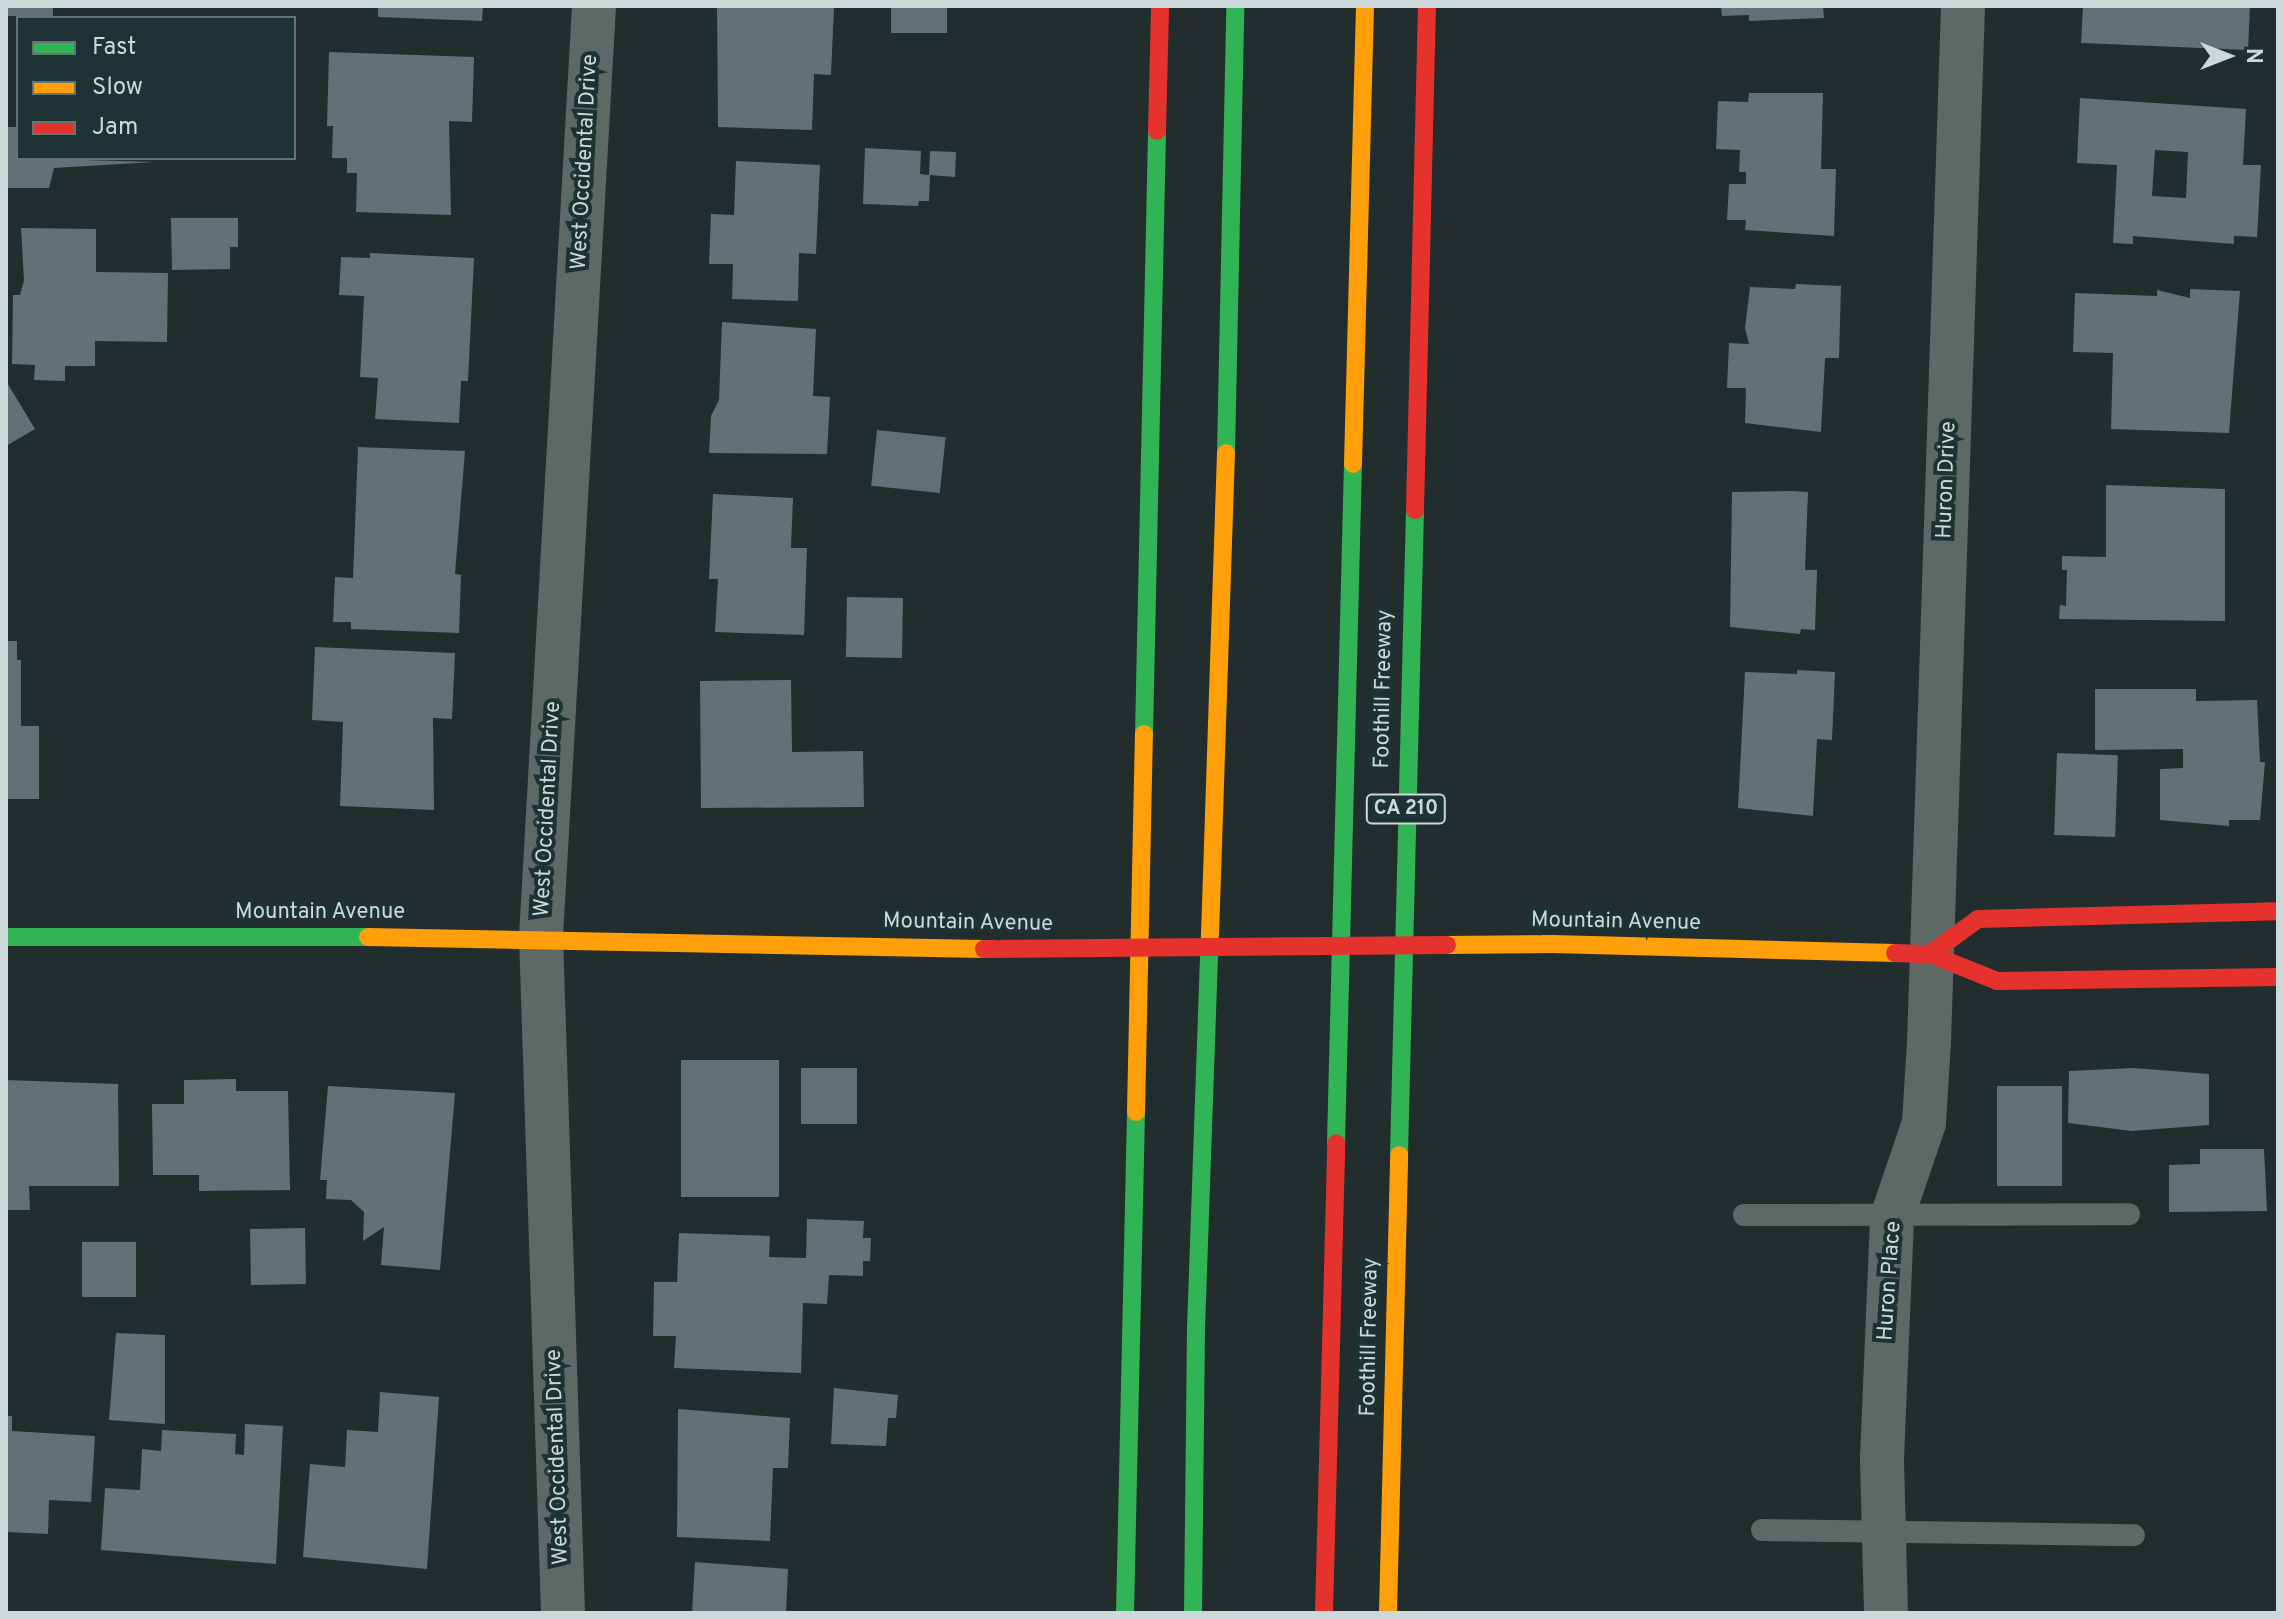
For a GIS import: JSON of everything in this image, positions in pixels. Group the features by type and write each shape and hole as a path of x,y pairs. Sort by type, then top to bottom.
{"main road":[{"path":"1125,1613 1160,6"},
{"path":"1193,1613 1196,1329 1225,527 1235,6"},
{"path":"1324,1613 1365,6"},
{"name":"Foothill Freeway","path":"1388,1613 1427,6"},
{"path":"1930,954 1978,919 2278,911"},
{"name":"Mountain Avenue","path":"6,937 541,937 984,949 1553,944 1930,954 1997,981 2278,977"}],"street":[{"name":"West Occidental Drive","path":"563,1613 541,937 594,6"},
{"name":"Huron Drive","path":"1930,954 1963,6"},
{"name":"Huron Place","path":"1886,1613 1882,1458 1892,1217 1924,1123 1930,954"}],"lane":[{"path":"1744,1215 2129,1214"},
{"path":"1762,1530 2134,1535"}],"building":[{"path":"6,6 53,6 53,16 6,16"},
{"path":"378,6 483,6 482,21 378,17"},
{"path":"717,6 834,7 831,75 814,74 812,130 718,127"},
{"path":"891,6 947,6 947,33 891,33"},
{"path":"1721,6 1823,6 1824,18 1749,21 1749,15 1722,16"},
{"path":"2083,6 2250,6 2248,50 2081,43"},
{"path":"329,52 474,57 472,122 449,121 451,215 356,212 357,173 347,173 347,158 332,158 333,126 327,126"},
{"path":"1749,93 1823,93 1821,169 1836,169 1834,236 1745,230 1746,220 1727,220 1729,184 1746,184 1746,172 1739,172 1740,150 1716,149 1718,101 1748,102"},
{"path":"2080,98 2246,109 2243,165 2261,165 2257,237 2234,236 2234,244 2133,236 2133,244 2113,243 2117,165 2077,163","holes":["2155,150 2188,152 2186,198 2152,196"]},
{"path":"6,127 16,127 16,160 154,162 54,168 49,188 6,188"},
{"path":"865,148 921,151 920,174 929,175 930,151 956,152 955,177 930,175 929,201 919,201 918,206 863,204"},
{"path":"736,161 820,165 816,254 799,253 798,301 732,299 733,264 709,264 711,214 734,215"},
{"path":"171,218 238,218 238,247 230,247 230,269 172,270"},
{"path":"21,228 96,229 96,272 168,273 167,342 95,341 95,366 65,366 65,381 34,380 35,365 12,364 13,295 20,295 24,280"},
{"path":"370,253 474,258 468,381 461,381 459,423 375,419 378,378 360,377 364,296 339,295 341,257 370,258"},
{"path":"1796,284 1841,286 1839,358 1825,358 1821,432 1745,423 1746,388 1727,388 1729,343 1749,344 1745,328 1750,287 1795,289"},
{"path":"2190,289 2240,291 2229,433 2111,429 2113,353 2073,352 2075,293 2157,296 2157,290 2190,298"},
{"path":"722,322 816,329 813,396 830,397 827,454 709,453 711,416 719,400"},
{"path":"6,381 35,429 6,446"},
{"path":"877,430 946,437 940,493 871,486"},
{"path":"358,447 465,451 455,574 461,575 459,633 351,629 351,622 333,622 335,577 353,578"},
{"path":"2106,485 2225,489 2225,621 2059,619 2060,605 2066,606 2067,570 2062,570 2062,556 2106,557"},
{"path":"1732,492 1808,492 1805,570 1817,570 1815,630 1801,629 1800,634 1730,627"},
{"path":"713,494 793,498 791,548 807,548 804,635 715,632 718,579 709,579"},
{"path":"847,597 903,598 902,658 846,657"},
{"path":"6,641 17,641 17,660 21,660 21,726 39,726 39,799 6,799"},
{"path":"315,647 455,653 452,719 433,718 434,810 340,806 343,722 312,720"},
{"path":"1797,670 1835,672 1832,740 1817,739 1813,816 1738,808 1745,672 1797,674"},
{"path":"791,680 792,752 863,751 864,807 701,808 700,681"},
{"path":"2095,689 2196,689 2196,701 2257,700 2260,762 2265,762 2260,820 2229,820 2229,826 2160,820 2160,769 2183,768 2183,749 2095,750"},
{"path":"2057,753 2118,755 2115,837 2054,835"},
{"path":"681,1060 779,1060 779,1197 681,1197"},
{"path":"801,1068 857,1068 857,1124 801,1124"},
{"path":"2134,1068 2209,1074 2209,1125 2132,1131 2068,1123 2069,1071"},
{"path":"236,1079 236,1091 288,1091 290,1190 199,1191 199,1175 153,1175 152,1104 184,1104 184,1080"},
{"path":"6,1080 118,1084 119,1186 29,1186 30,1210 6,1210"},
{"path":"328,1086 455,1093 440,1270 381,1265 384,1227 363,1241 364,1212 351,1200 326,1199 327,1180 320,1180"},
{"path":"1997,1086 2062,1086 2062,1186 1997,1186"},
{"path":"2200,1149 2264,1149 2267,1211 2169,1212 2169,1165 2200,1164"},
{"path":"807,1219 864,1221 863,1238 871,1238 870,1261 863,1261 863,1276 829,1275 827,1304 803,1303 801,1373 674,1368 676,1336 653,1336 654,1282 677,1282 679,1233 770,1236 769,1257 806,1258"},
{"path":"305,1228 306,1284 251,1285 250,1229"},
{"path":"82,1242 136,1242 136,1297 82,1297"},
{"path":"116,1333 165,1335 165,1424 109,1420"},
{"path":"834,1388 898,1395 896,1418 888,1418 886,1446 831,1444"},
{"path":"380,1392 439,1397 427,1569 303,1557 310,1464 345,1467 347,1430 378,1432"},
{"path":"678,1409 790,1418 788,1468 773,1468 770,1541 677,1537"},
{"path":"6,1416 12,1416 12,1431 95,1436 91,1502 49,1500 48,1534 6,1532"},
{"path":"245,1424 283,1426 276,1564 101,1550 105,1488 140,1490 142,1449 161,1451 162,1430 236,1434 235,1454 244,1455"},
{"path":"695,1562 788,1569 786,1613 692,1613"}],"traffic: fast":[{"path":"1226,453 1235,6"},
{"path":"1144,734 1157,131"},
{"path":"1336,1143 1353,464"},
{"path":"1399,1155 1415,510"},
{"path":"1193,1613 1196,1329 1210,935"},
{"path":"6,937 368,937"},
{"path":"1125,1613 1136,1112"}],"traffic: slow":[{"path":"1353,464 1365,6"},
{"path":"1210,935 1226,453"},
{"path":"1136,1112 1144,734"},
{"path":"368,937 984,949"},
{"path":"1553,944 1895,953"},
{"path":"1447,945 1553,944"},
{"path":"1388,1613 1399,1155"}],"traffic: jam":[{"path":"1157,131 1160,6"},
{"path":"1415,510 1427,6"},
{"path":"1930,954 1978,919 2278,911"},
{"path":"984,949 1447,945"},
{"path":"1895,953 1930,954 1997,981 2278,977"},
{"path":"1324,1613 1336,1143"}]}
